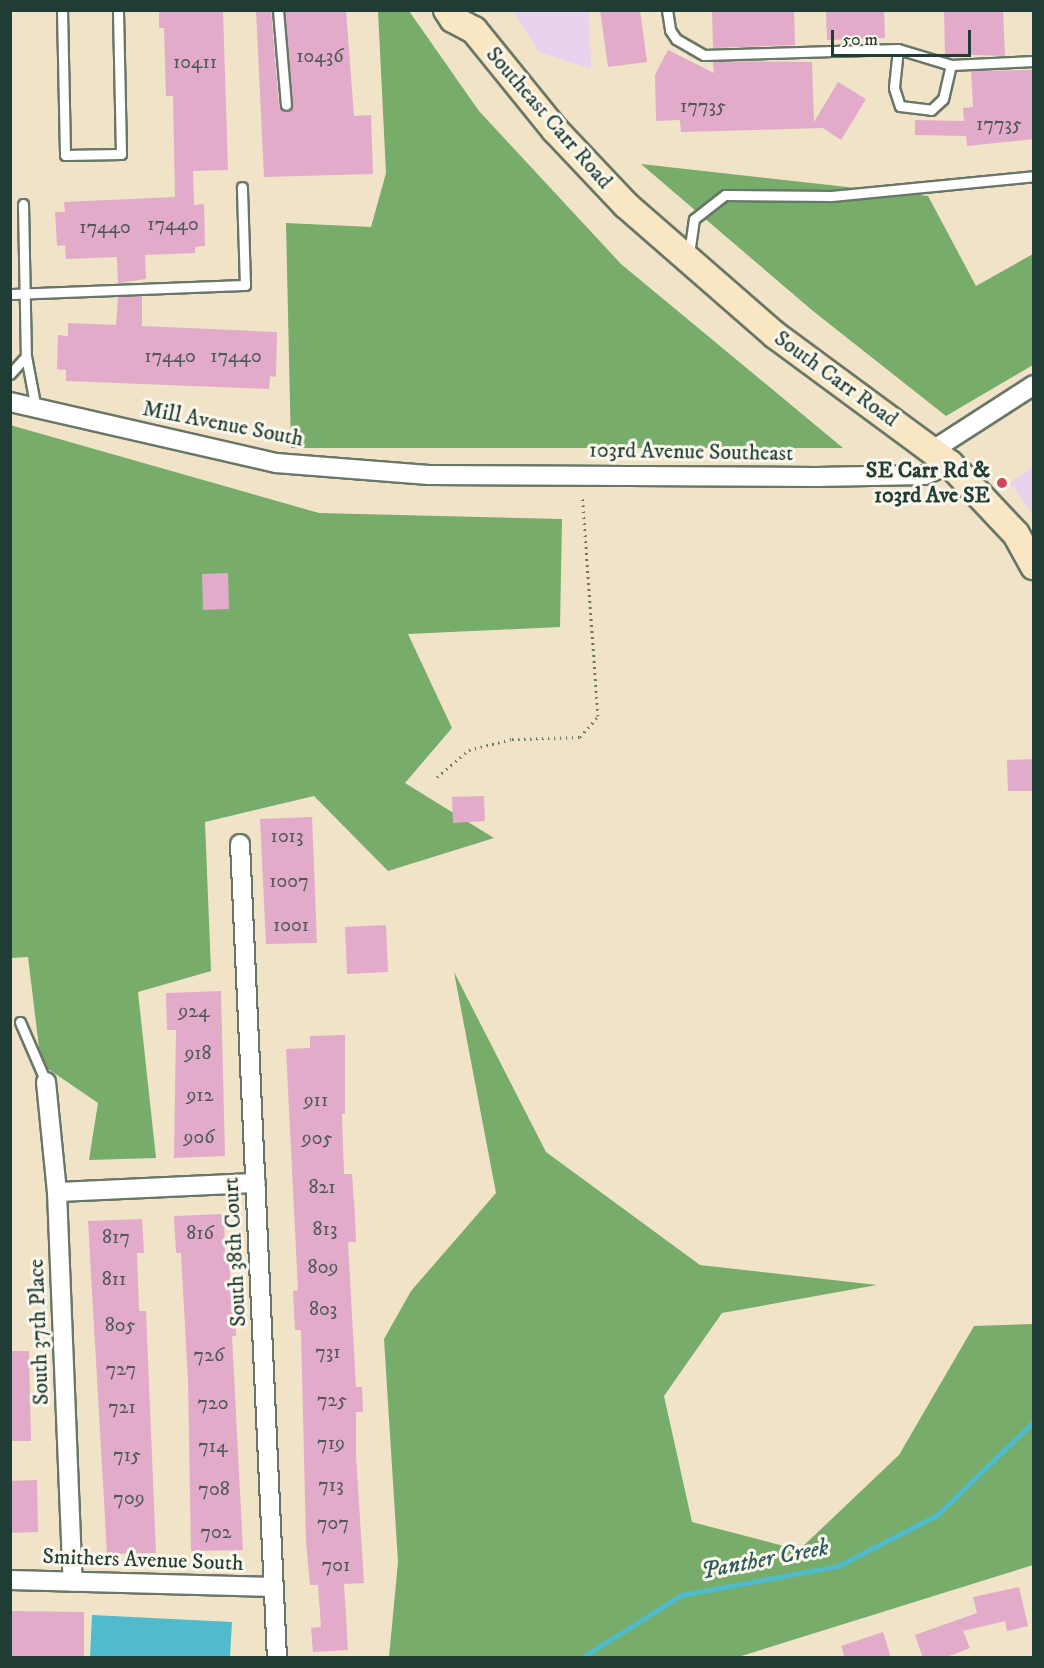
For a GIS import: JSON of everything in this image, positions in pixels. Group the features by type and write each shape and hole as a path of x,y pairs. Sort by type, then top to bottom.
{"main road":[{"name":"Southeast Carr Road","path":"447,10 453,19 471,20 555,130 626,204"},
{"name":"South Carr Road","path":"626,204 688,261 775,335 941,457 1016,534 1032,559"}],"street":[{"name":"103rd Avenue Southeast","path":"429,475 925,475 941,457 1034,385"},
{"name":"Mill Avenue South","path":"10,402 276,463 429,475"},
{"name":"South 38th Court","path":"240,844 277,1658"},
{"name":"South 37th Place","path":"46,1082 57,1192 73,1582"},
{"path":"57,1192 256,1183"},
{"name":"Smithers Avenue South","path":"10,1580 274,1587"}],"lane":[{"path":"62,10 65,155 120,154 118,10"},
{"path":"278,10 286,105"},
{"path":"667,10 670,30 676,39 704,55 898,49 951,65 1034,61"},
{"path":"898,49 894,88 900,106 931,110 943,99 951,65"},
{"path":"688,261 693,219 725,195 831,196 1034,176"},
{"path":"10,294 245,285 242,186"},
{"path":"23,204 26,356 36,409"},
{"path":"10,374 26,356"},
{"path":"20,1022 46,1082"}],"path":[{"path":"437,777 469,750 512,739 580,737 598,716 581,475"}],"shaded area":[{"path":"513,11 589,11 591,69 539,52"},
{"path":"1033,466 1033,514 1010,483"}],"green space":[{"path":"378,11 409,11 479,111 621,264 843,448 291,448 286,223 371,227 386,173"},
{"path":"641,164 928,196 976,286 1033,254 1033,365 946,416 813,311"},
{"path":"10,425 319,513 562,519 560,627 408,634 452,728 405,783 494,838 388,871 314,796 205,822 211,971 138,992 156,1158 89,1160 98,1103 41,1064 28,957 11,958"},
{"path":"454,972 546,1152 700,1265 877,1285 722,1313 664,1396 692,1522 799,1550 899,1455 974,1326 1033,1324 1033,1565 738,1657 389,1657 398,1562 384,1339 411,1291 496,1193"}],"water":[{"path":"92,1615 232,1622 230,1657 90,1657"}],"building":[{"path":"159,10 223,10 228,170 193,171 194,205 204,204 205,246 195,247 195,253 145,255 146,279 118,283 117,257 66,259 65,245 57,246 55,212 65,212 64,202 175,197 173,96 166,96 164,28 159,28"},
{"path":"256,10 271,10 279,106 286,112 293,104 285,10 346,10 354,116 371,115 373,174 264,177"},
{"path":"600,10 640,10 647,62 608,67"},
{"path":"712,10 794,10 795,45 713,48"},
{"path":"826,10 884,10 885,38 827,40"},
{"path":"944,10 1003,10 1005,56 945,54"},
{"path":"668,50 714,73 713,61 812,62 814,122 838,82 866,99 841,140 823,128 681,132 680,120 656,121 655,75"},
{"path":"1034,70 1034,139 967,146 966,136 915,135 915,120 964,121 963,108 973,107 971,71"},
{"path":"142,296 142,326 277,332 276,377 270,376 269,389 66,381 66,370 57,369 58,335 68,336 68,323 116,325 118,297"},
{"path":"228,573 229,609 203,610 202,574"},
{"path":"1034,759 1034,791 1008,791 1007,760"},
{"path":"484,796 485,821 453,823 452,797"},
{"path":"312,817 317,943 266,944 260,819"},
{"path":"386,925 388,972 347,974 345,927"},
{"path":"221,991 225,1156 174,1158 176,1030 167,1030 166,993"},
{"path":"345,1035 345,1114 342,1114 344,1174 352,1174 355,1216 356,1242 348,1242 356,1387 362,1387 363,1412 356,1412 356,1455 364,1583 344,1584 348,1650 313,1652 311,1628 321,1627 318,1585 310,1585 306,1542 301,1330 295,1330 293,1291 298,1290 286,1049 310,1048 310,1036"},
{"path":"224,1214 225,1255 230,1255 231,1297 235,1297 236,1336 232,1336 243,1550 191,1551 188,1381 181,1253 176,1253 174,1216"},
{"path":"142,1219 144,1253 137,1253 139,1311 146,1311 156,1553 107,1554 88,1221"},
{"path":"10,1351 29,1351 31,1441 10,1441"},
{"path":"37,1480 38,1532 10,1533 10,1481"},
{"path":"1019,1587 1028,1626 1007,1631 1005,1621 963,1631 970,1648 944,1658 923,1658 915,1635 977,1613 973,1597"},
{"path":"10,1611 84,1612 84,1658 10,1658"},
{"path":"883,1632 891,1658 845,1658 841,1646"}],"waterway":[{"name":"Panther Creek","path":"581,1658 681,1595 838,1566 937,1515 1034,1421"}],"place":[{"name":"SE Carr Rd & 103rd Ave SE","path":"1002,483"}]}
